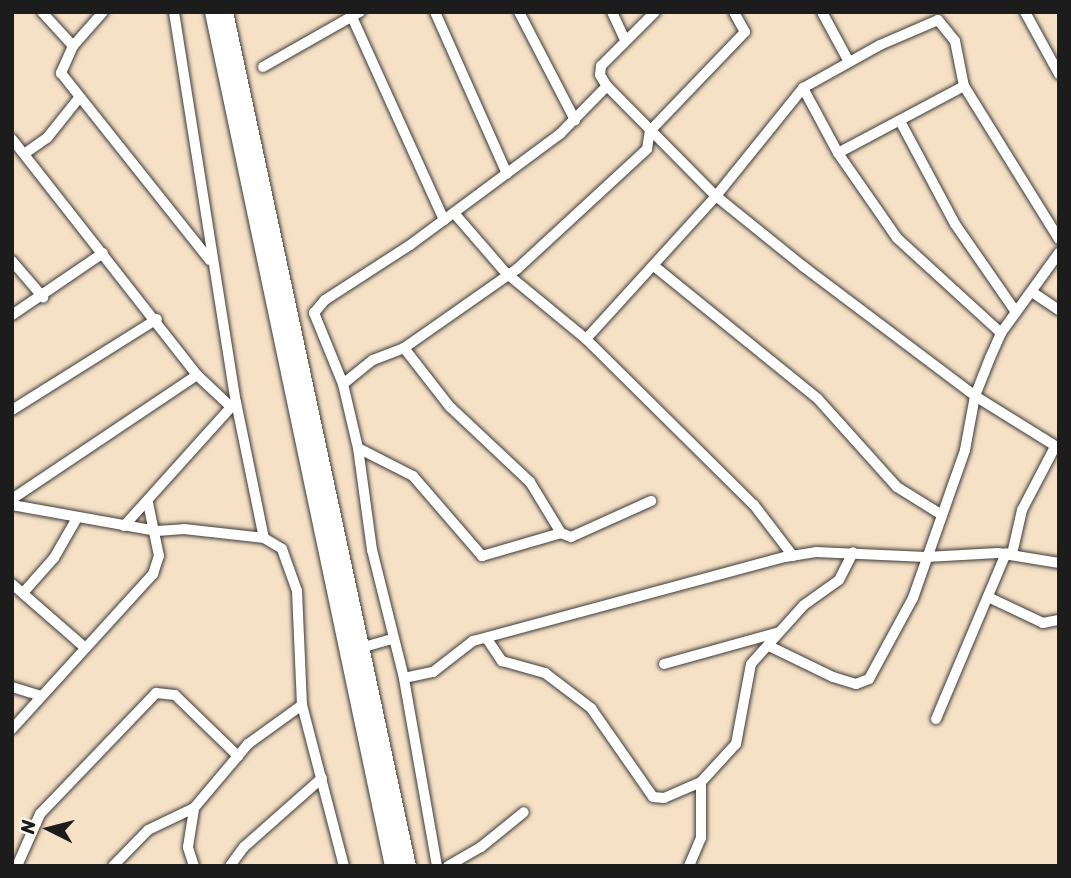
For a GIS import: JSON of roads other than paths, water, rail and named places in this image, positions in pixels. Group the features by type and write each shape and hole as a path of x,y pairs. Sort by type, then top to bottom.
{"highway":[{"path":"213,12 393,866"},
{"path":"225,12 364,647 408,866"}],"street":[{"path":"42,12 73,46"},
{"path":"103,12 73,46 61,69 79,98 210,260"},
{"path":"174,12 234,405 264,538"},
{"path":"435,12 507,174"},
{"path":"519,12 575,120"},
{"path":"612,12 625,40"},
{"path":"655,12 601,66 600,75 607,86 716,196 880,328 975,396 1057,447 1022,510 1009,554 936,719"},
{"path":"343,384 373,360 404,348 506,273 517,269 618,178 647,149 650,131 746,32 734,12"},
{"path":"822,12 849,62"},
{"path":"1025,12 1059,74"},
{"path":"263,67 356,15 444,220"},
{"path":"586,340 716,196 803,88 849,62 939,20 956,41 964,86 1059,239"},
{"path":"437,866 404,678 392,639 372,550 358,448 343,384 314,313 325,300 507,174 575,120 607,86"},
{"path":"838,153 964,86"},
{"path":"803,88 838,153 897,238 1001,333"},
{"path":"24,154 47,138 79,98"},
{"path":"900,121 955,224 1016,312"},
{"path":"12,139 157,319 197,374 234,405"},
{"path":"454,213 506,273 586,340 754,505 793,555"},
{"path":"12,315 43,297 103,253"},
{"path":"769,646 833,677 861,684 869,678 910,604 965,450 975,396 1001,333 1059,253"},
{"path":"12,261 43,297"},
{"path":"654,266 818,399 897,487 942,515"},
{"path":"1032,292 1059,310"},
{"path":"12,410 157,319"},
{"path":"404,348 450,407 530,482 561,533 570,537 651,502"},
{"path":"12,499 197,374"},
{"path":"124,526 148,503 234,405"},
{"path":"358,448 413,476 482,556 561,533"},
{"path":"12,729 83,646 153,573 159,556 157,531 148,503"},
{"path":"12,505 157,531 184,529 264,538 282,549 297,592 302,705 344,866"},
{"path":"23,593 54,558 77,518"},
{"path":"486,639 502,661 545,673 591,708 653,797 664,798 701,782 736,744 748,669 804,605 839,580 853,552"},
{"path":"404,678 433,672 465,645 598,604 793,555 853,552 926,556 1009,554 1059,563"},
{"path":"12,584 83,646"},
{"path":"988,597 1043,623 1059,620"},
{"path":"664,664 780,632"},
{"path":"364,647 392,639"},
{"path":"12,687 39,695"},
{"path":"18,866 45,807 156,693 175,695 238,757"},
{"path":"113,866 148,830 194,808 238,757 302,705"},
{"path":"230,866 244,847 322,778"},
{"path":"688,866 701,838 701,782"},
{"path":"194,808 188,847 194,866"},
{"path":"448,866 481,847 524,812"}]}
